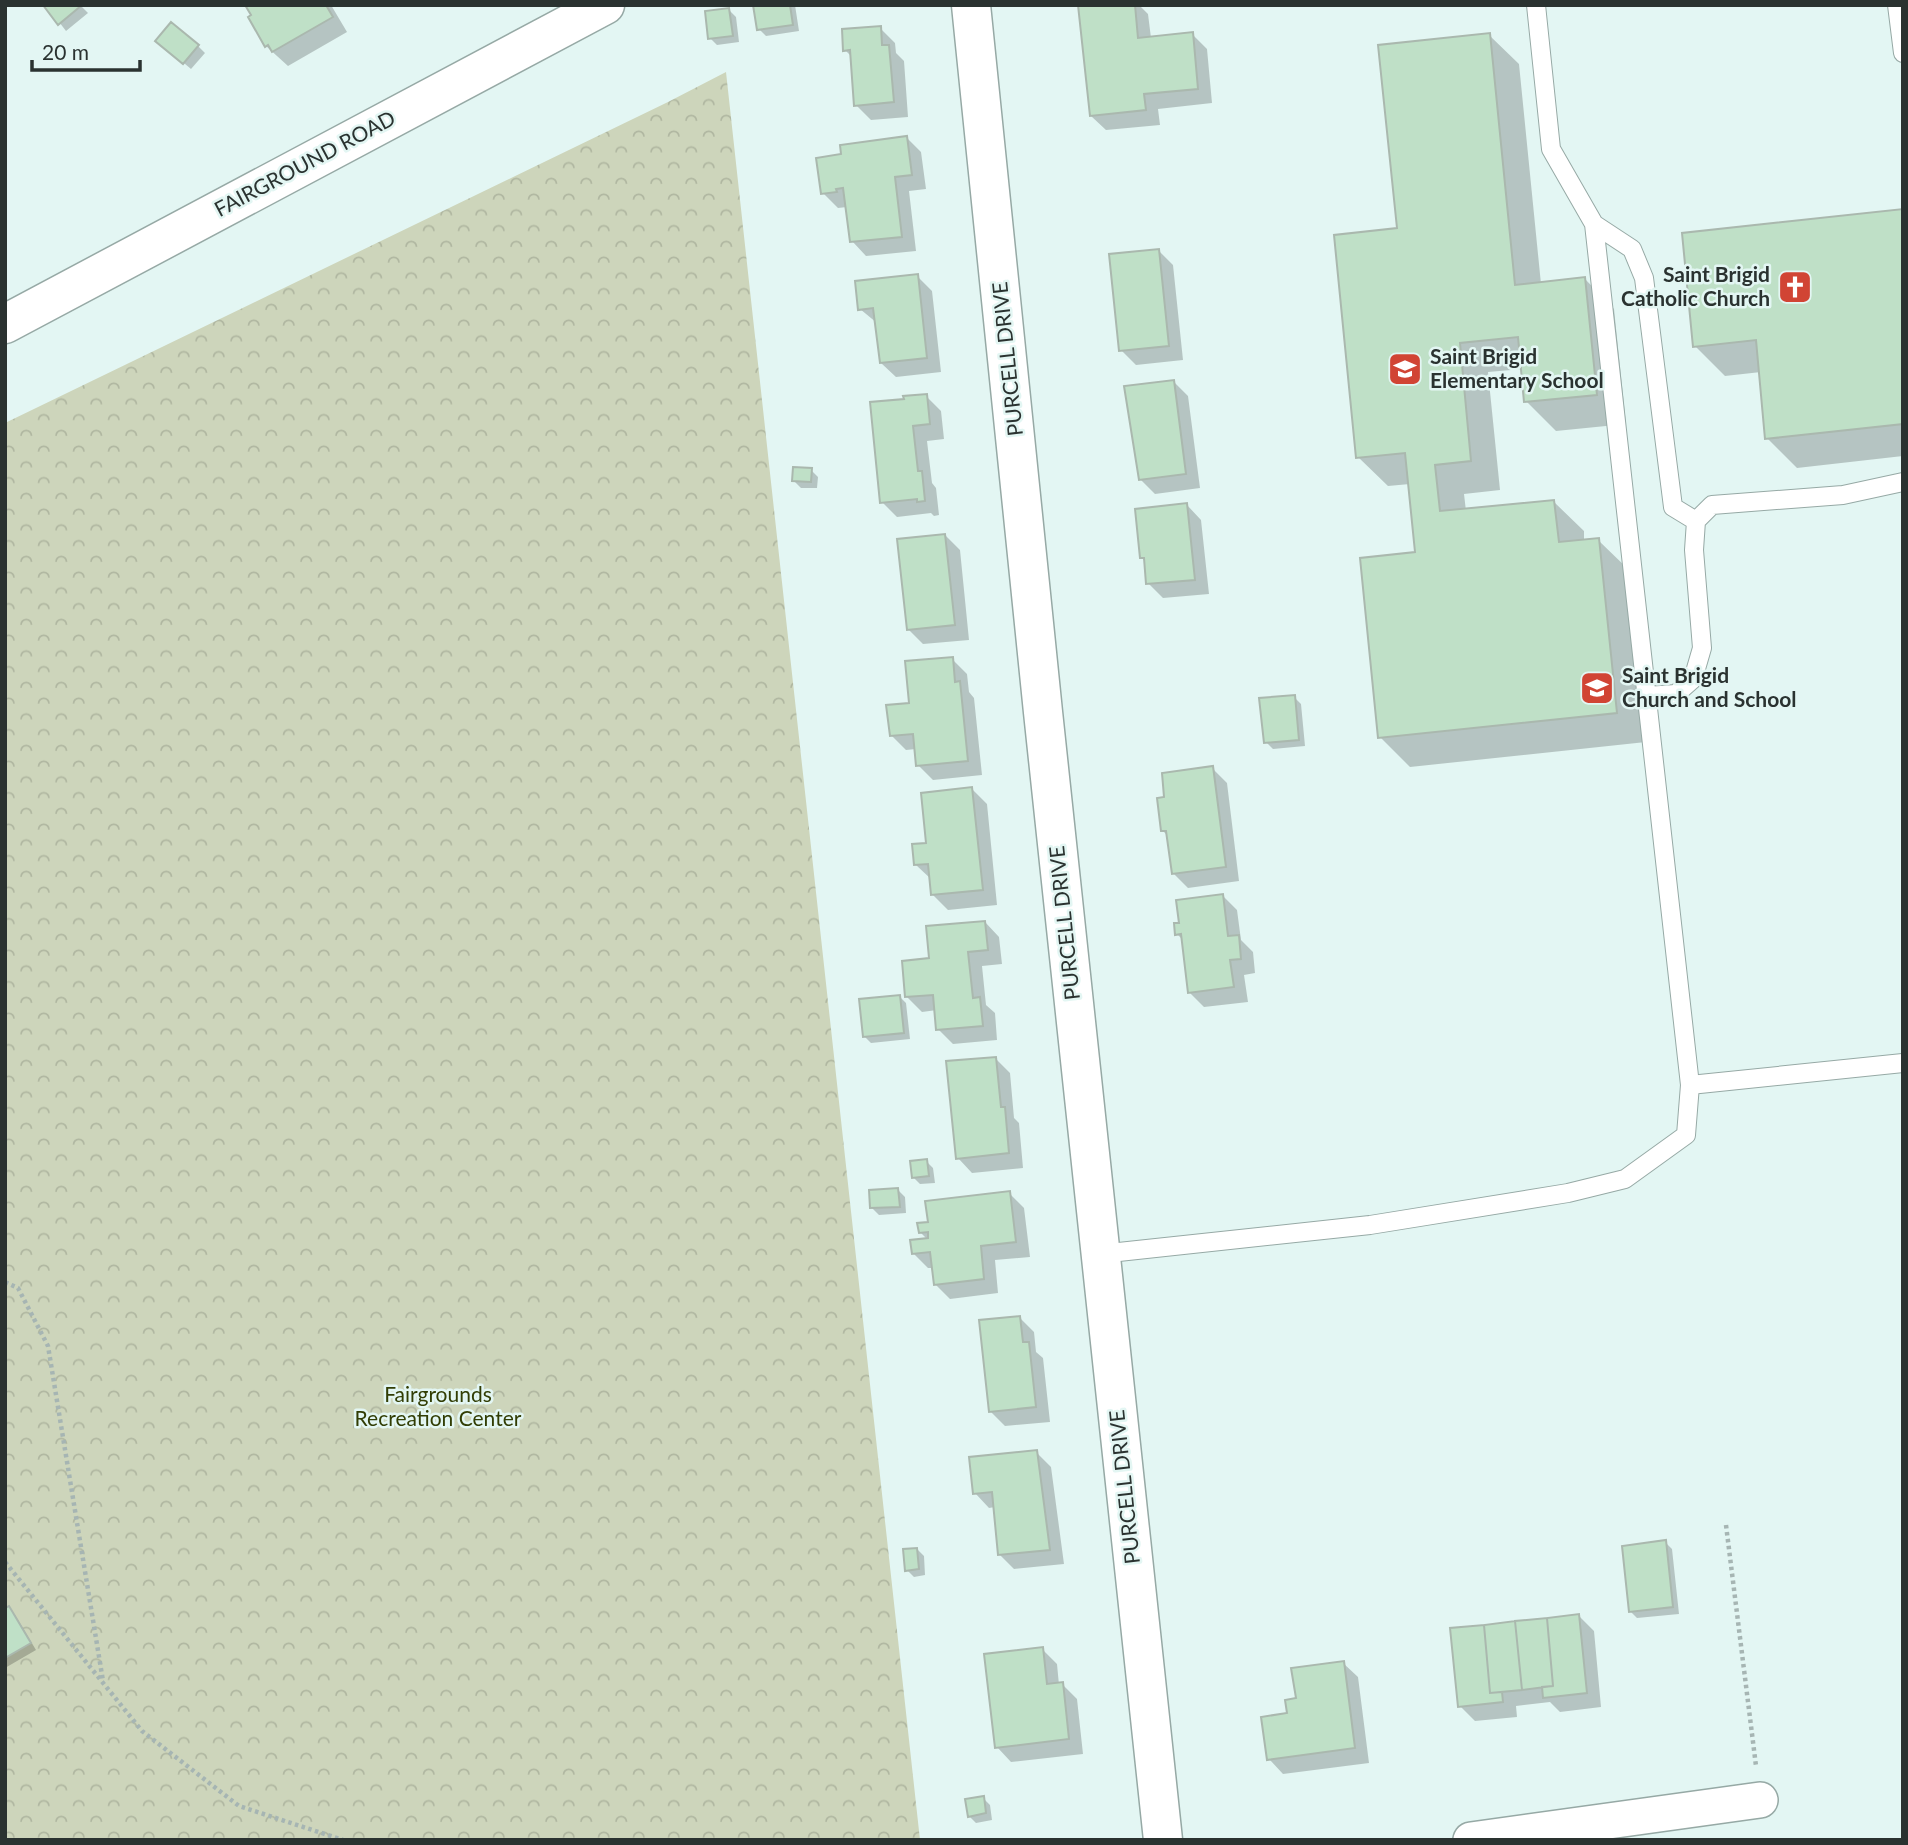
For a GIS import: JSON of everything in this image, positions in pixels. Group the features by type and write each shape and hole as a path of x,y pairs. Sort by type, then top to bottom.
{"street":[{"name":"FAIRGROUND ROAD","path":"5,324 605,5"},
{"name":"PURCELL DRIVE","path":"971,5 1163,1840"},
{"path":"1471,1840 1760,1800"}],"lane":[{"path":"1101,1254 1370,1225 1568,1193 1625,1180 1686,1135 1690,1085 1594,224 1551,149 1536,5"},
{"path":"1896,5 1903,53"},
{"path":"1594,224 1632,248 1644,278 1672,507 1696,521"},
{"path":"1647,696 1676,694 1693,679 1702,648 1693,550 1696,521 1712,505 1843,495 1903,482"},
{"path":"1690,1085 1903,1063"}],"path":[{"path":"5,1282 18,1288 48,1346 103,1682"},
{"path":"1726,1525 1760,1800"},
{"path":"5,1562 142,1731 239,1806 343,1840"}],"green space":[{"name":"Fairgrounds Recreation Center","path":"726,72 920,1840 5,1840 5,423"}],"building":[{"path":"43,5 82,5 58,25"},
{"path":"245,5 326,5 333,17 272,52 268,45 265,47 248,17 251,15"},
{"path":"753,5 790,5 793,25 757,30"},
{"path":"1078,5 1135,5 1138,38 1193,32 1198,89 1144,94 1146,110 1090,116"},
{"path":"729,8 733,36 708,39 705,11"},
{"path":"171,22 199,45 183,64 155,41"},
{"path":"881,26 882,45 889,45 894,102 854,106 850,50 843,51 842,29"},
{"name":"Saint Brigid Elementary School","path":"1490,33 1515,285 1585,277 1597,395 1524,402 1518,337 1460,343 1471,461 1435,465 1440,511 1554,500 1559,542 1599,538 1617,713 1378,738 1360,558 1415,552 1405,453 1356,458 1334,235 1397,228 1378,45"},
{"path":"907,136 912,175 895,177 902,237 850,242 843,188 836,189 837,192 821,194 816,158 841,154 840,145"},
{"name":"Saint Brigid Catholic Church","path":"1903,209 1903,424 1765,439 1756,340 1693,347 1682,233"},
{"path":"1159,249 1169,346 1119,351 1109,254"},
{"path":"918,274 927,358 880,363 873,308 858,310 855,281"},
{"path":"1174,380 1186,474 1139,480 1124,386"},
{"path":"927,394 930,424 913,426 918,471 922,471 925,501 917,502 917,499 880,503 870,402"},
{"path":"793,467 812,468 811,482 792,481"},
{"path":"1187,503 1195,580 1146,584 1144,558 1140,558 1135,509"},
{"path":"945,534 955,625 907,630 897,539"},
{"path":"953,657 955,682 960,681 968,761 916,766 913,734 890,736 886,705 909,703 905,661"},
{"path":"1295,695 1299,740 1264,743 1259,698"},
{"path":"1213,766 1226,867 1172,874 1166,831 1161,831 1157,798 1164,797 1162,773"},
{"path":"972,787 983,890 931,895 928,864 914,865 912,844 926,843 921,793"},
{"path":"1223,894 1228,936 1239,935 1241,959 1230,960 1234,987 1188,993 1181,934 1175,935 1174,923 1179,923 1176,900"},
{"path":"985,921 988,950 968,952 973,998 980,997 983,1026 936,1030 933,995 905,997 902,961 929,958 926,926"},
{"path":"900,995 904,1033 863,1037 859,999"},
{"path":"996,1057 1001,1107 1005,1107 1009,1153 956,1159 946,1061"},
{"path":"927,1159 929,1176 912,1178 910,1161"},
{"path":"898,1188 900,1207 870,1208 869,1190"},
{"path":"1010,1191 1016,1242 981,1246 984,1279 934,1285 930,1252 912,1254 910,1240 928,1238 928,1232 919,1233 917,1223 928,1222 925,1201"},
{"path":"1020,1316 1023,1342 1029,1342 1036,1407 989,1412 979,1320"},
{"path":"1037,1450 1050,1550 998,1555 992,1492 973,1494 969,1457"},
{"path":"1666,1540 1673,1607 1629,1612 1622,1546"},
{"path":"917,1548 919,1569 905,1571 903,1549"},
{"path":"9,1606 31,1643 5,1658 5,1608"},
{"path":"1579,1614 1587,1693 1543,1698 1542,1687 1553,1686 1547,1618"},
{"path":"1547,1618 1553,1686 1522,1690 1515,1621"},
{"path":"1515,1621 1522,1690 1490,1693 1484,1625"},
{"path":"1484,1625 1490,1693 1502,1692 1503,1702 1458,1707 1450,1628"},
{"path":"1043,1647 1047,1684 1063,1682 1069,1739 995,1748 984,1654"},
{"path":"1344,1661 1355,1748 1267,1760 1261,1717 1287,1713 1285,1700 1296,1698 1291,1668"},
{"path":"984,1796 986,1813 968,1817 965,1799"}],"place":[{"name":"Saint Brigid Catholic Church","path":"1795,287"},
{"name":"Saint Brigid Elementary School","path":"1405,369"},
{"name":"Saint Brigid Church and School","path":"1597,688"}]}
